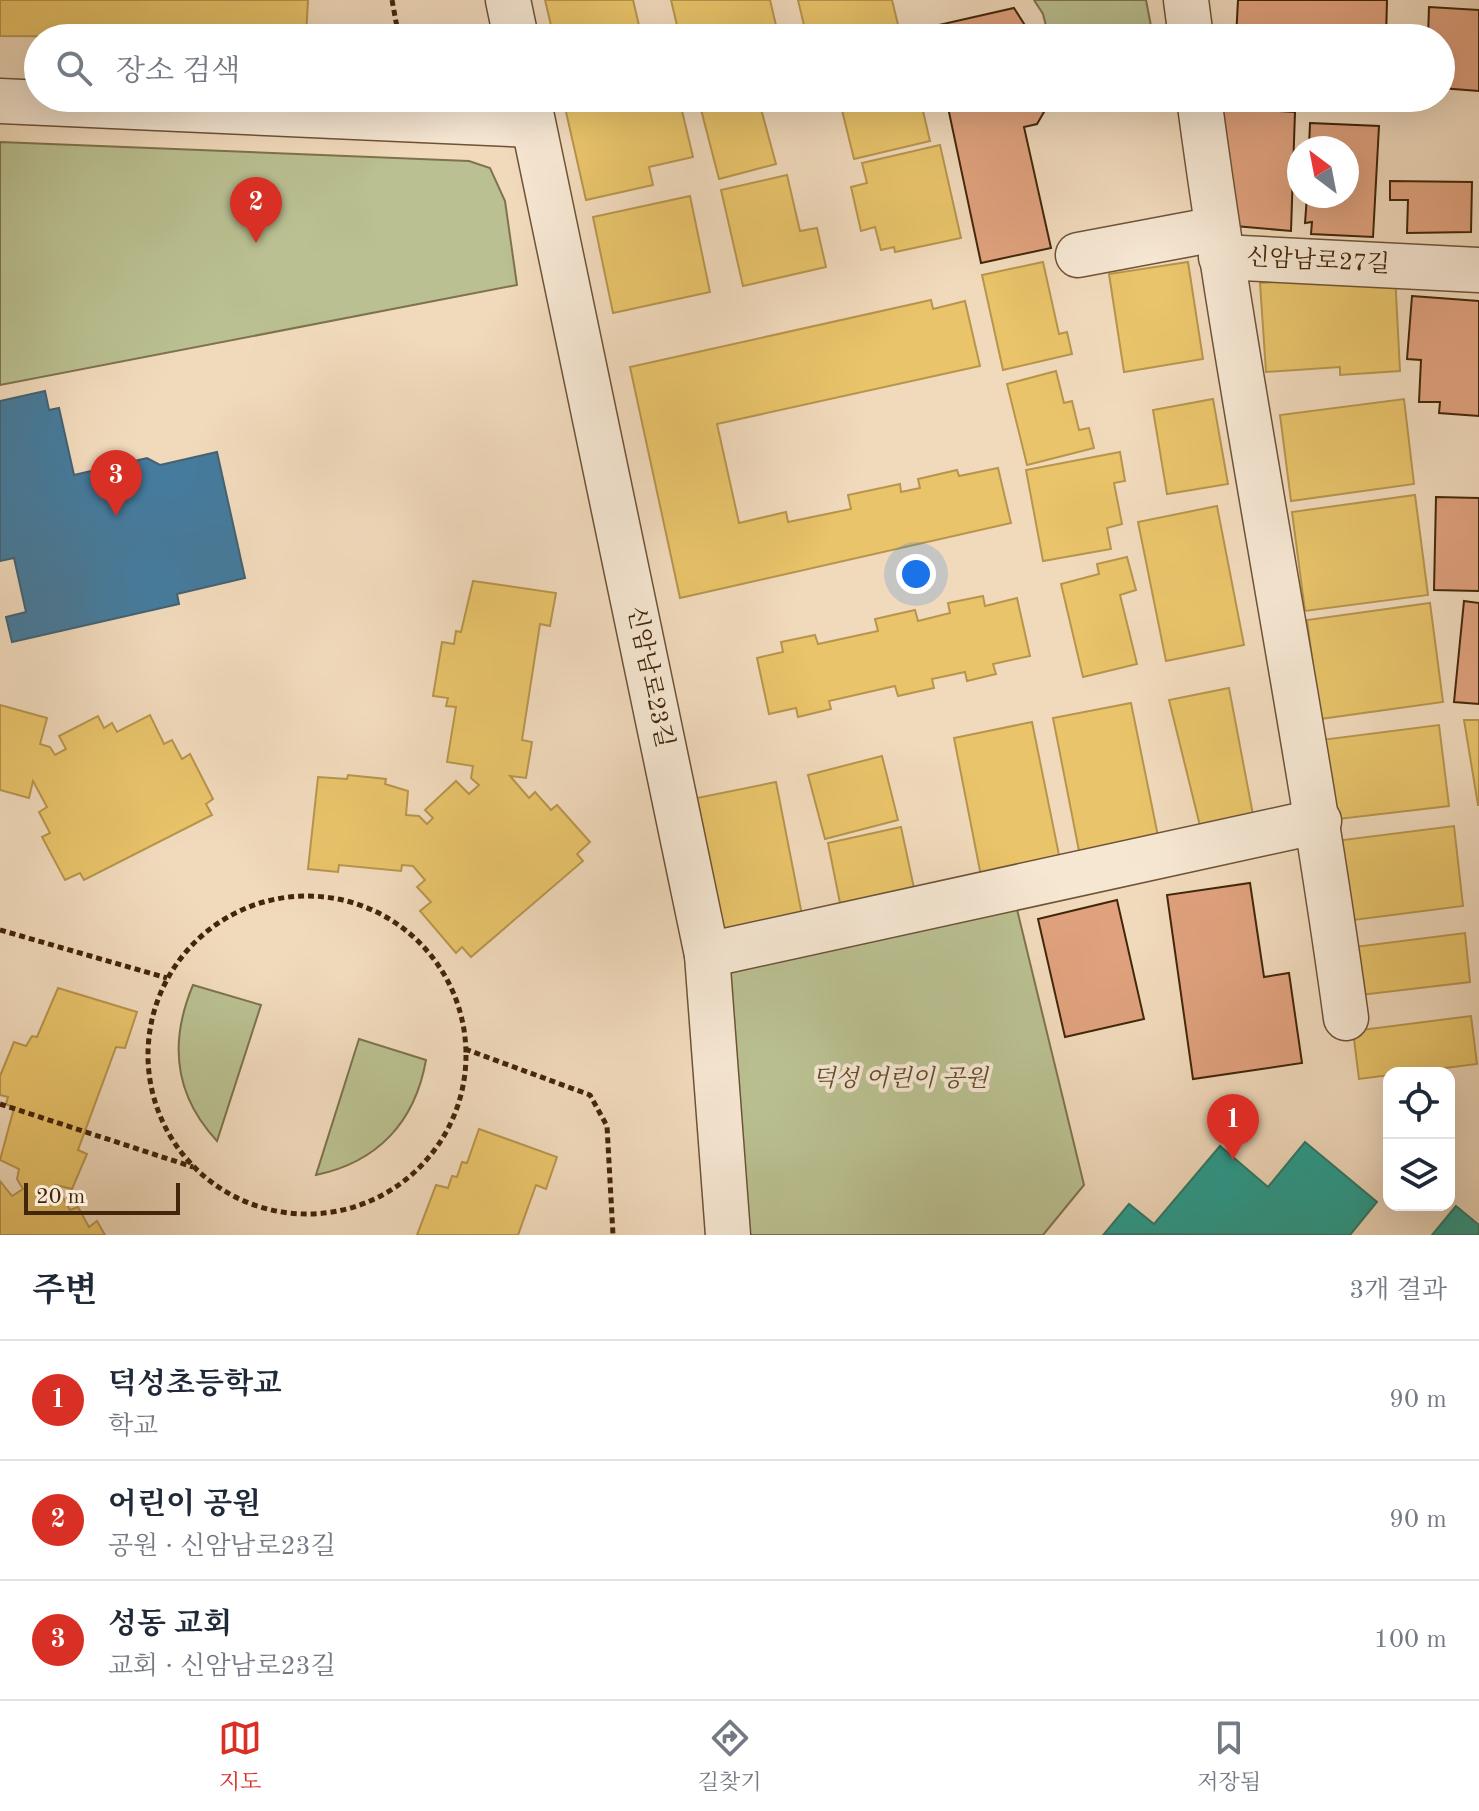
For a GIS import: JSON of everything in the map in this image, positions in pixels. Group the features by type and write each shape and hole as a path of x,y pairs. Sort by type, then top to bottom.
{"street":[{"path":"508,0 513,24"},
{"path":"1186,0 1189,24"},
{"name":"신암남로23길","path":"0,101 24,101"},
{"name":"신암남로23길","path":"530,112 707,955 728,1235"},
{"name":"신암남로27길","path":"1201,112 1218,243 1479,270"},
{"path":"1078,255 1218,243 1319,821 1346,1018"},
{"path":"707,955 1319,821"}],"path":[{"path":"392,0 396,24"},
{"path":"301,895 356,902 404,927 441,966 463,1016 465,1049 466,1071 452,1124 422,1166 381,1196 333,1212 282,1212 233,1197 193,1167 164,1125 148,1077 150,1026 167,978 201,935 247,906 301,895"},
{"path":"0,930 167,978"},
{"path":"465,1049 590,1095 607,1126 613,1235"},
{"path":"0,1104 193,1167"}],"green space":[{"path":"1034,0 1146,0 1151,24 1046,24"},
{"path":"0,142 469,161 490,168 505,201 517,285 0,385"},
{"name":"덕성 어린이 공원","path":"1014,897 1084,1185 1043,1235 740,1235 721,962"},
{"path":"193,985 261,1005 217,1141 192,1105 180,1067 181,1027"},
{"path":"359,1039 426,1060 421,1082 403,1120 390,1136 358,1160 316,1175"}],"building: 주거":[{"path":"0,0 308,0 307,24 24,24 24,36 0,36"},
{"path":"545,0 633,0 639,24 551,24"},
{"path":"671,0 770,0 776,24 677,24"},
{"path":"798,0 892,0 898,24 804,24"},
{"path":"566,112 682,112 693,157 649,167 653,185 586,200"},
{"path":"702,112 762,112 776,164 719,179"},
{"path":"842,112 923,112 930,141 854,159"},
{"path":"940,145 961,238 895,252 894,247 881,250 875,227 861,231 851,187 867,183 862,163"},
{"path":"787,175 800,231 817,228 826,267 743,286 721,190"},
{"path":"690,196 710,292 613,313 593,217"},
{"path":"1043,262 1059,334 1067,332 1072,354 1003,370 982,275"},
{"path":"1188,262 1203,359 1124,372 1109,274"},
{"path":"1395,274 1400,371 1340,375 1340,367 1266,372 1260,283"},
{"path":"931,300 933,309 965,301 980,366 717,424 739,523 786,512 788,522 851,509 848,495 900,484 901,492 920,488 918,479 957,470 959,476 998,468 1011,523 680,598 630,367"},
{"path":"1056,371 1064,403 1072,401 1079,430 1089,428 1094,448 1027,465 1007,384"},
{"path":"1213,399 1228,484 1167,494 1153,410"},
{"path":"1404,399 1414,484 1291,501 1280,415"},
{"path":"1120,452 1125,481 1114,483 1122,524 1107,528 1111,549 1043,561 1026,470"},
{"path":"1415,495 1428,595 1305,611 1292,512"},
{"path":"1217,506 1244,645 1166,661 1138,522"},
{"path":"1127,557 1136,590 1120,595 1137,664 1083,677 1061,584 1099,574 1097,564"},
{"path":"473,581 556,593 550,626 540,624 522,740 532,742 526,778 510,776 529,798 535,792 551,810 557,805 590,842 577,854 583,861 471,957 462,947 456,953 420,911 431,902 417,887 425,880 413,866 402,865 401,871 339,865 338,872 308,869 318,777 347,779 348,775 386,779 385,784 408,791 406,815 419,816 427,824 433,818 425,810 456,781 469,794 479,785 471,778 473,766 447,762 456,707 446,706 448,698 433,696 442,642 454,644 456,631 461,632"},
{"path":"983,596 985,606 1017,598 1030,656 993,664 996,674 967,681 965,672 932,679 934,688 898,696 895,686 829,701 831,709 798,717 796,708 769,714 757,658 783,652 781,642 815,635 818,644 878,631 875,619 915,610 918,621 950,613 948,603"},
{"path":"1430,603 1443,702 1320,719 1307,620"},
{"path":"1229,688 1254,820 1201,830 1169,700"},
{"path":"1131,703 1159,841 1080,856 1053,718"},
{"path":"0,705 47,718 40,744 50,747 55,755 66,749 59,736 98,716 104,728 112,723 117,732 150,715 164,744 172,740 182,759 190,754 213,799 206,804 212,815 84,880 80,873 65,880 42,837 50,833 39,812 47,807 33,781 29,798 0,790"},
{"path":"1464,720 1479,720 1479,805 1478,805"},
{"path":"1032,722 1060,860 981,876 954,738"},
{"path":"1439,725 1449,806 1330,820 1321,740"},
{"path":"882,756 898,820 825,839 808,775"},
{"path":"776,782 803,920 725,936 697,798"},
{"path":"1454,826 1463,906 1346,921 1335,841"},
{"path":"901,827 915,893 841,908 828,843"},
{"path":"1465,933 1470,982 1352,996 1346,948"},
{"path":"58,988 137,1012 125,1048 116,1047 78,1150 87,1154 72,1189 56,1185 70,1210 78,1207 89,1227 97,1221 105,1235 0,1235 0,1181 12,1196 23,1189 17,1179 19,1169 0,1160 14,1108 6,1104 8,1097 0,1095 0,1076 14,1042 26,1046 32,1036 37,1037"},
{"path":"1471,1016 1477,1064 1383,1067 1383,1076 1359,1079 1353,1031"},
{"path":"479,1129 557,1157 546,1189 536,1185 518,1235 417,1235 436,1185 448,1188 452,1176 457,1177 462,1162 467,1163"}],"building: 학교":[{"path":"1305,1142 1377,1202 1350,1235 1104,1234 1129,1204 1154,1224 1220,1146 1268,1187"},
{"path":"1455,1207 1479,1225 1479,1235 1432,1235 1455,1211"}],"building: 공공":[{"path":"45,391 49,410 59,408 74,475 147,458 160,465 217,452 245,578 177,594 179,604 12,642 6,617 26,612 14,558 0,561 0,401"}],"building: 기타":[{"path":"1238,0 1387,0 1386,24 1237,24"},
{"path":"1429,7 1479,10 1479,91 1455,89 1455,24 1428,24"},
{"path":"1014,8 1024,24 943,24"},
{"path":"949,112 1044,112 1037,124 1024,127 1051,248 981,263"},
{"path":"1217,112 1295,112 1294,136 1287,136 1287,208 1292,208 1291,231 1235,226"},
{"path":"1310,123 1379,126 1373,237 1311,234 1312,222 1305,223 1306,208 1359,208 1359,136 1309,136"},
{"path":"1390,181 1472,182 1471,232 1407,233 1408,200 1390,200"},
{"path":"1412,296 1479,301 1479,416 1439,413 1440,402 1419,402 1421,360 1407,359"},
{"path":"1436,497 1479,498 1479,591 1434,590"},
{"path":"1464,601 1479,603 1479,704 1454,702"},
{"path":"1250,883 1264,977 1289,973 1302,1063 1193,1079 1167,895"},
{"path":"1117,900 1144,1019 1065,1037 1038,919"}],"place":[{"name":"어린이 공원","path":"256,243"},
{"name":"성동 교회","path":"116,516"},
{"name":"덕성초등학교","path":"1233,1160"}]}
